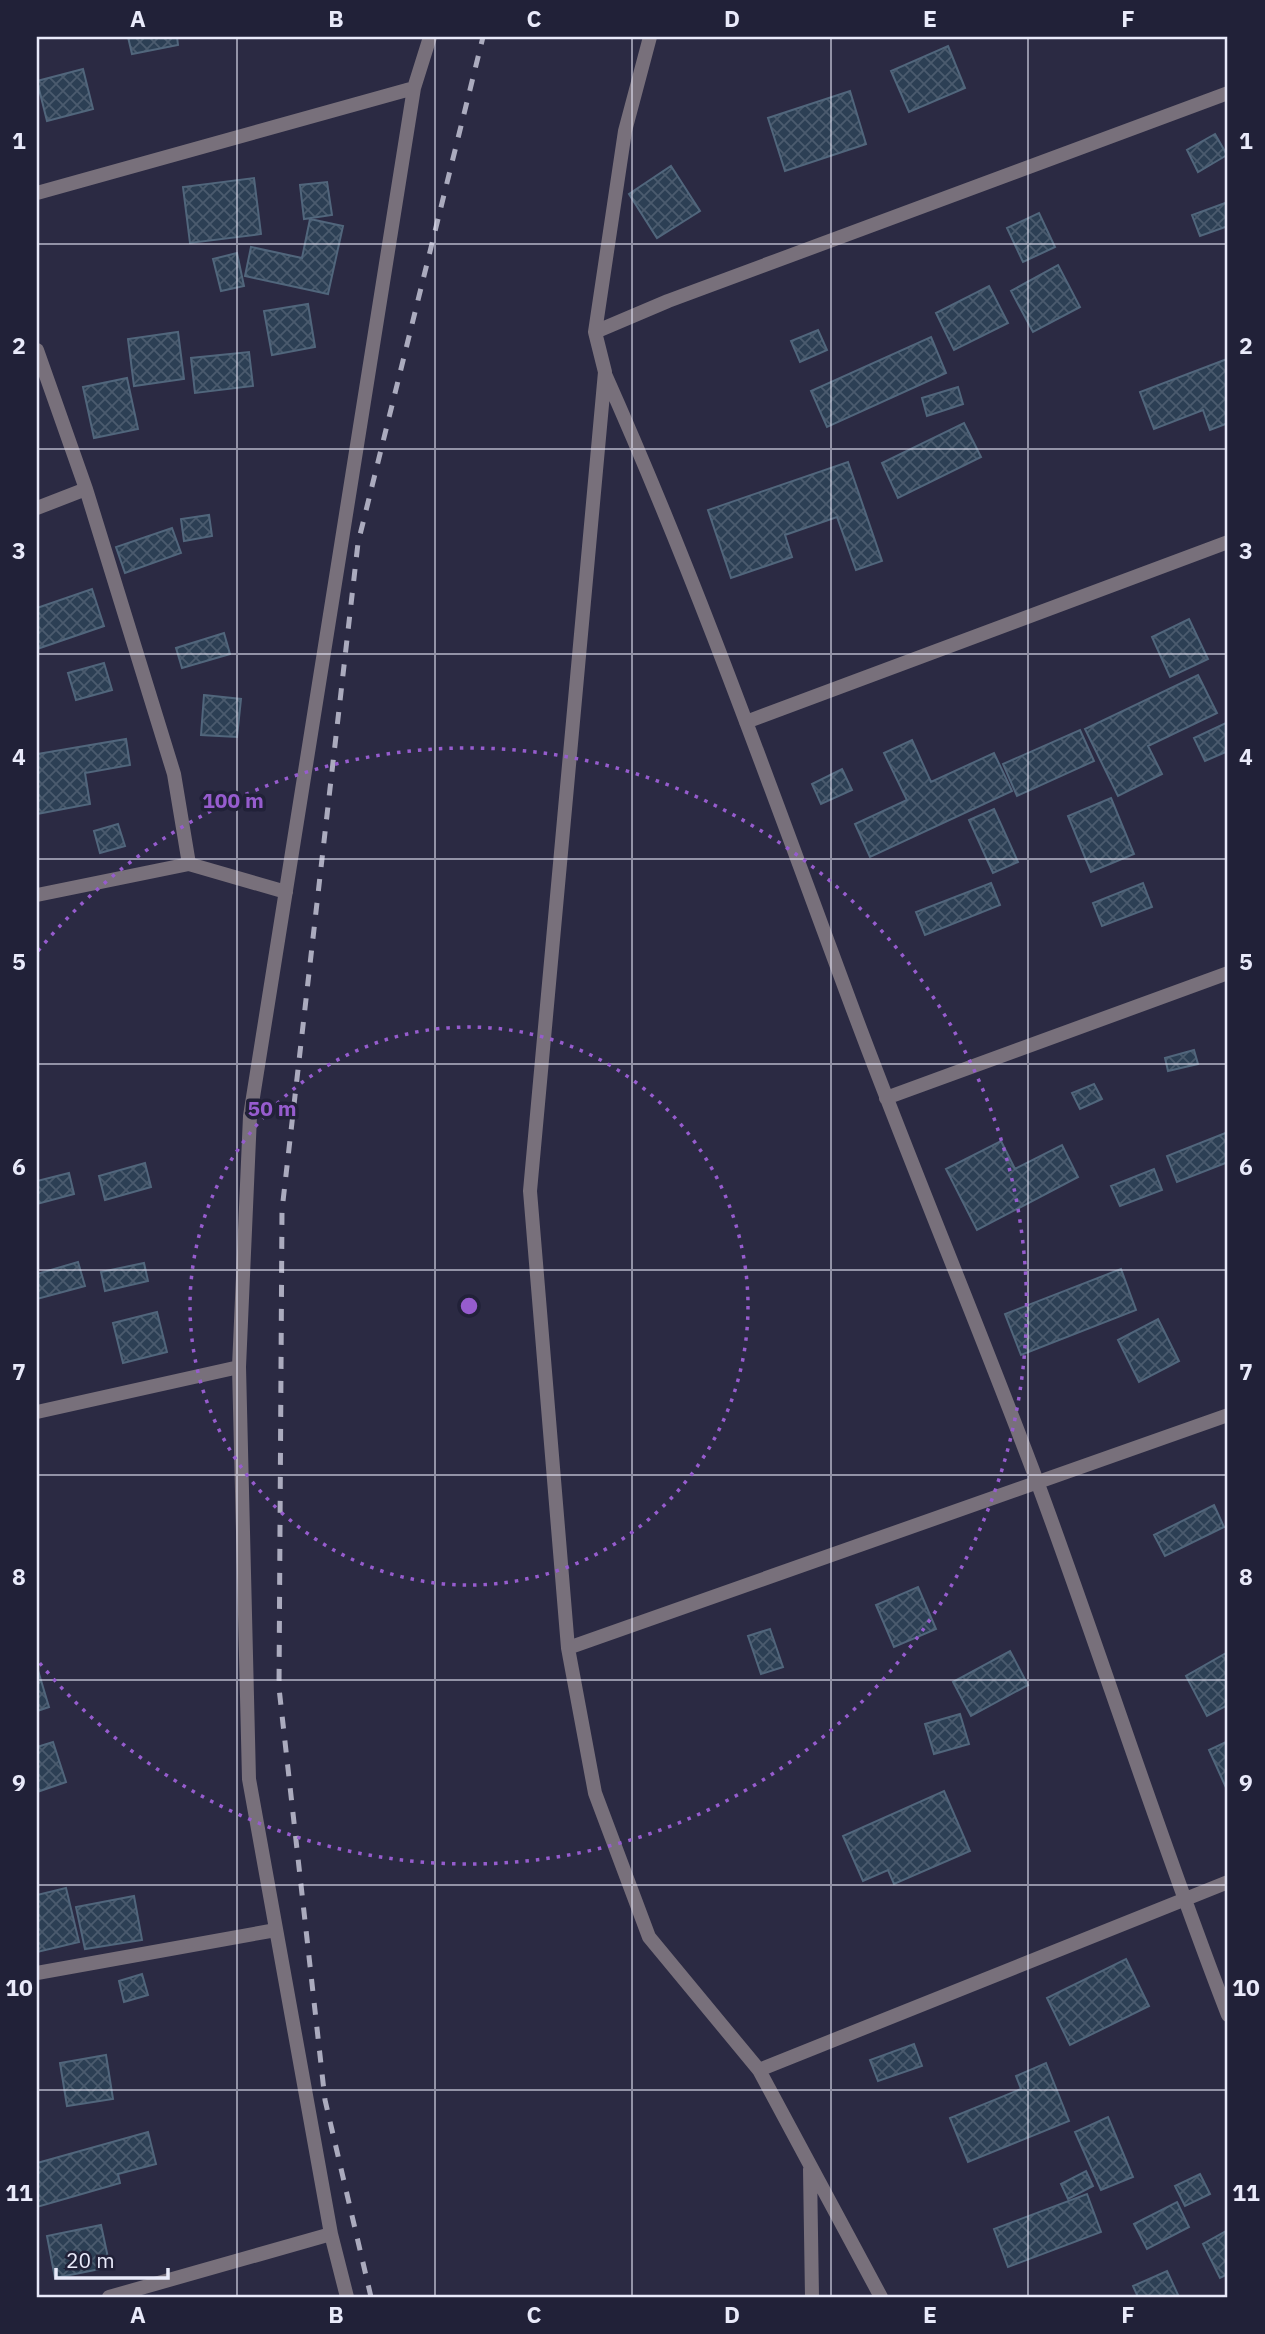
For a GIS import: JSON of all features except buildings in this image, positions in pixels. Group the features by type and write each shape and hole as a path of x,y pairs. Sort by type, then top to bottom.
{"street":[{"path":"347,2297 331,2234 249,1779 239,1367 250,1116 414,88 430,37"},
{"path":"650,37 625,131 595,332 605,372 746,722 886,1098 1037,1482 1184,1900 1228,2015"},
{"path":"37,193 414,88"},
{"path":"595,332 681,296 1228,93"},
{"path":"37,350 86,489 174,774 189,864"},
{"path":"605,372 530,1191 568,1648 595,1793 649,1937 759,2070 881,2297"},
{"path":"37,508 86,489"},
{"path":"746,722 1228,542"},
{"path":"37,895 189,864 286,892"},
{"path":"886,1098 1228,973"},
{"path":"37,1412 239,1367"},
{"path":"568,1648 1228,1415"},
{"path":"759,2070 1228,1882"},
{"path":"37,1973 276,1930"},
{"path":"810,2165 812,2297"},
{"path":"109,2297 331,2234"}],"railway":[{"path":"371,2297 325,2100 279,1688 282,1210 358,543 483,37"}]}
